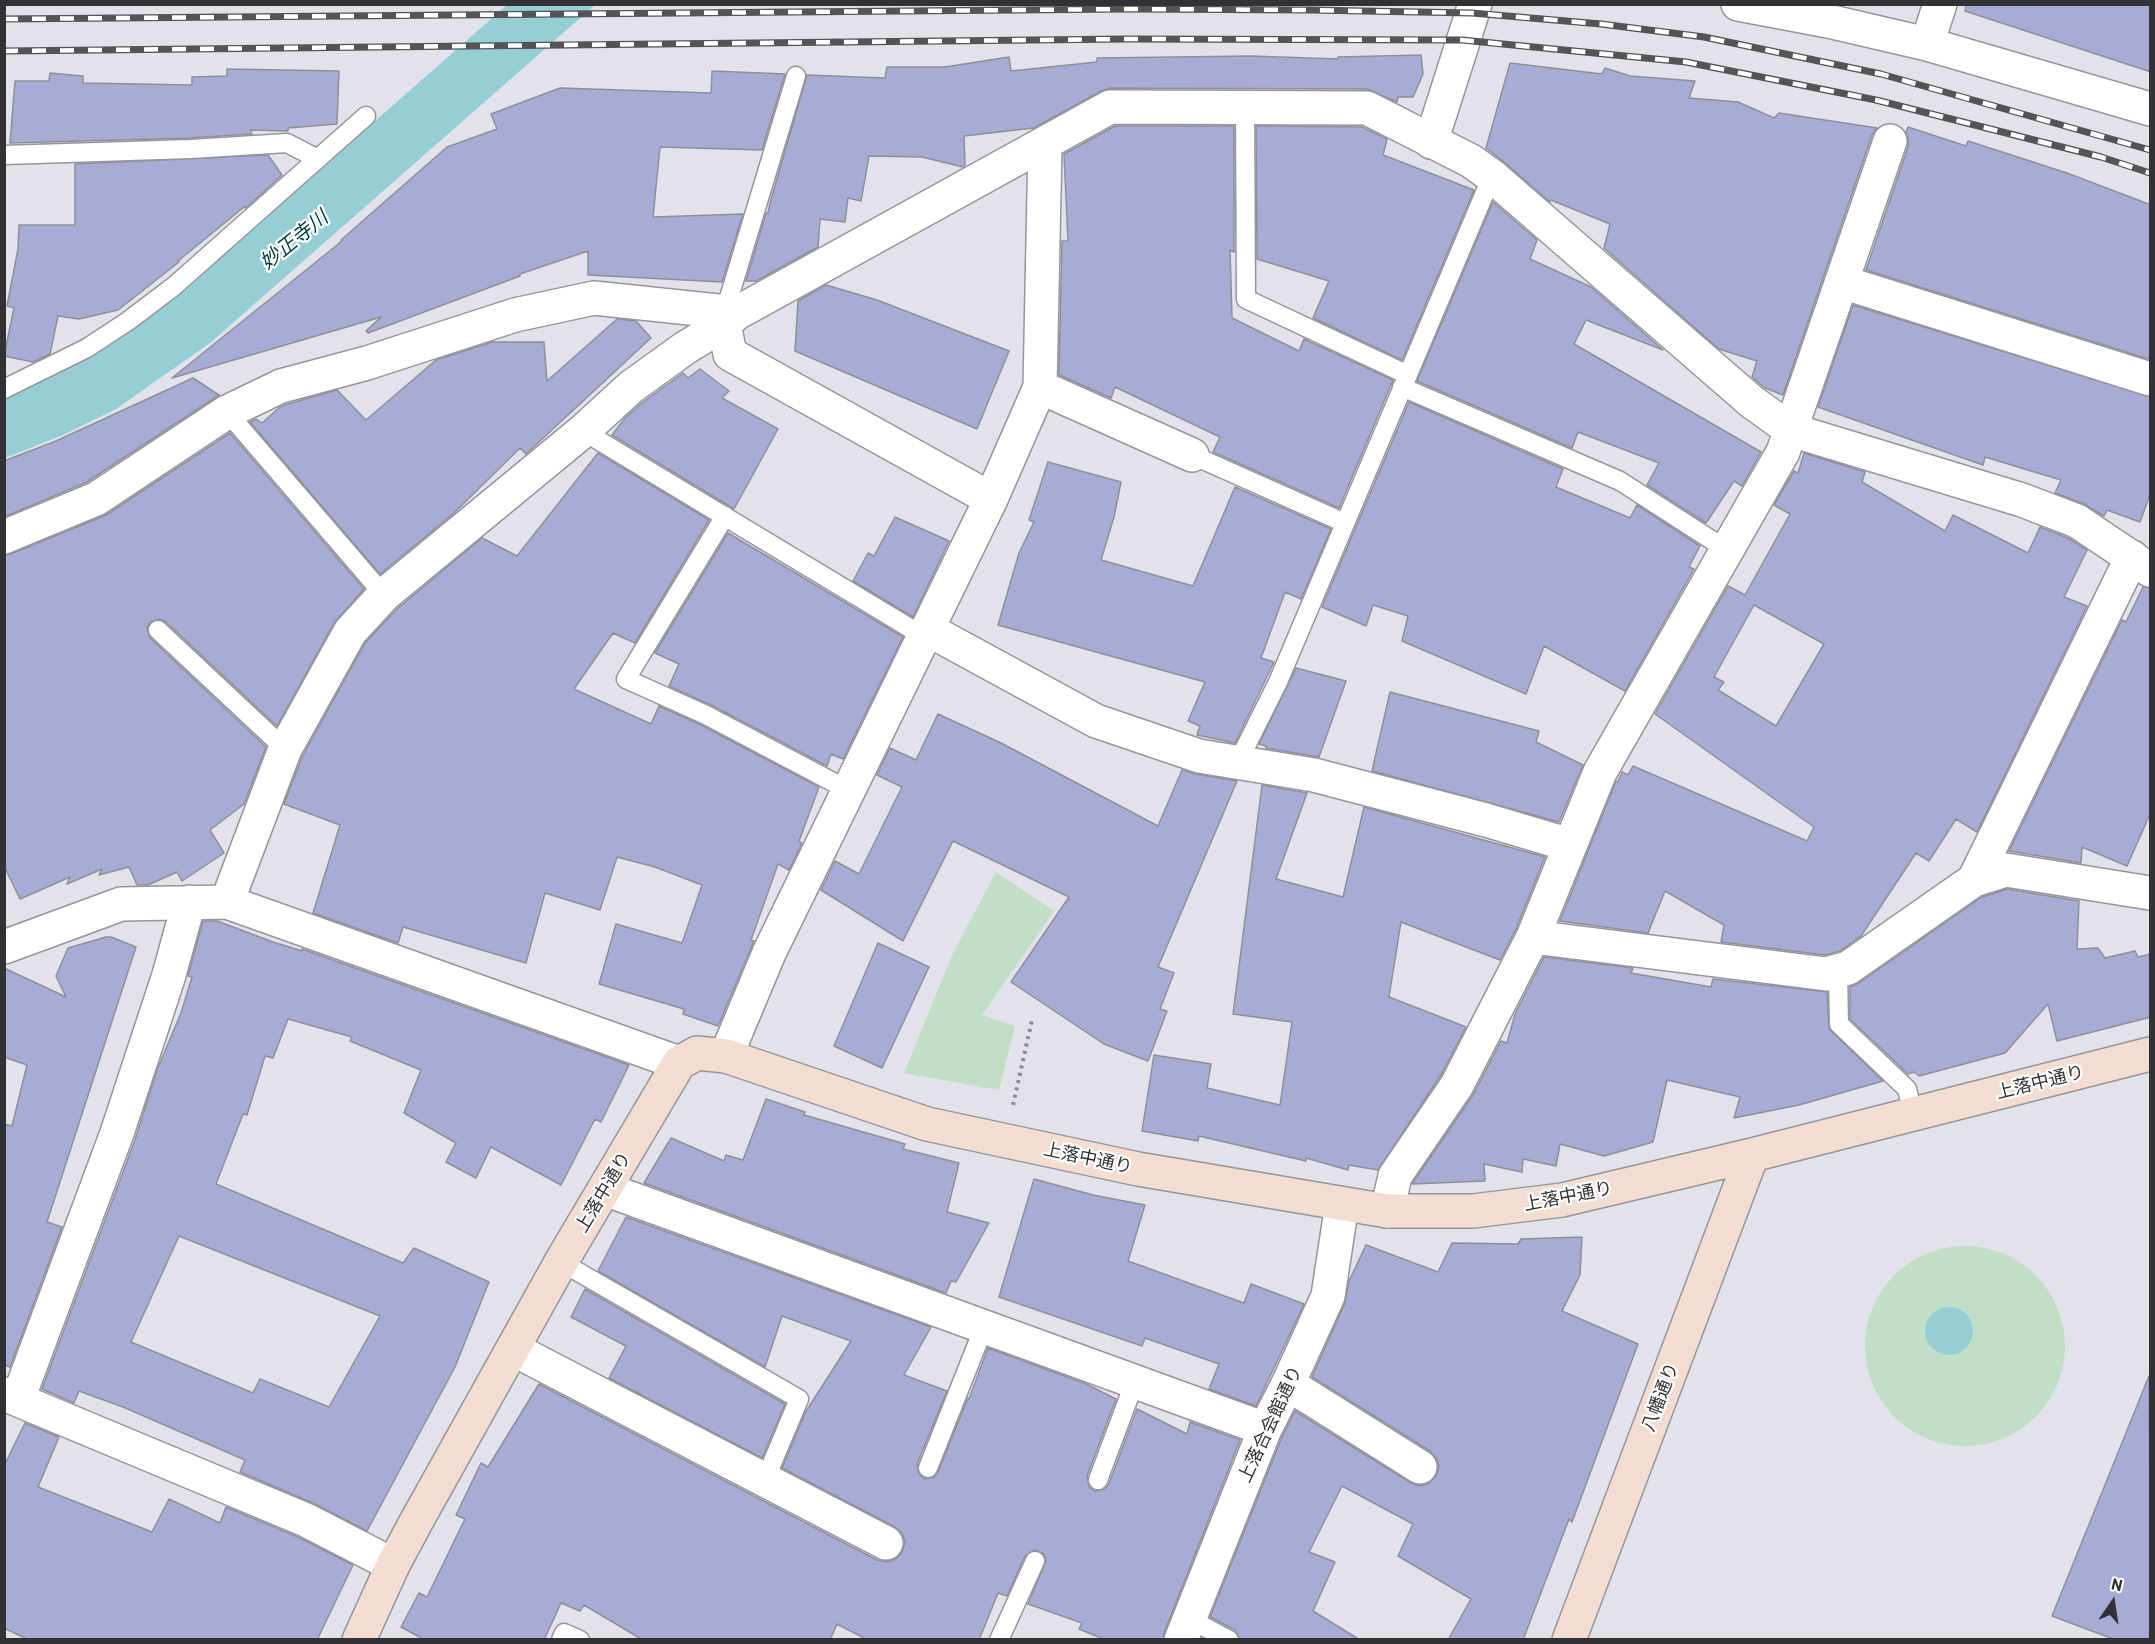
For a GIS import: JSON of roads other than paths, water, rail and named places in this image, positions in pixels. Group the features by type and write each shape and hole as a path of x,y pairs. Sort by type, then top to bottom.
{"street":[{"path":"1431,142 1475,4"},
{"path":"1738,4 1828,21 1927,44 2151,110"},
{"path":"1927,44 1940,4"},
{"path":"227,903 285,749 350,632 384,595 583,431 631,387 729,316 1110,107 1367,108 1472,161 1492,176 1752,402 1791,430 2022,500 2077,521 2145,565 1974,880"},
{"path":"1387,1211 1395,1176 1457,1085 1533,937 1600,772 1783,452 1890,141"},
{"path":"726,1056 769,953 991,499 1040,387 1045,144"},
{"path":"1842,282 2151,379"},
{"path":"4,537 96,499 227,412 281,386 367,363 515,315 594,298 729,316"},
{"path":"729,316 730,354 991,499"},
{"path":"1040,387 1192,455"},
{"path":"925,632 1096,721 1199,756 1314,775 1486,820 1570,845"},
{"path":"1533,937 1826,974 1848,968 1974,880 2006,870 2151,893"},
{"path":"189,902 169,975 117,1133 11,1397 306,1520 393,1565"},
{"path":"4,947 121,904 227,903 679,1063"},
{"name":"上落中通り","path":"359,1640 393,1565 561,1262 679,1063 697,1053 726,1056 927,1124 1138,1169 1387,1211 1473,1211 1562,1200 1752,1155 2151,1053"},
{"name":"八幡通り","path":"1569,1640 1752,1155"},
{"path":"604,1189 1265,1429"},
{"name":"上落合会館通り","path":"1184,1629 1265,1429 1328,1296 1342,1204"},
{"path":"513,1349 885,1543"},
{"path":"1288,1384 1420,1467"}],"lane":[{"path":"729,316 796,76"},
{"path":"1245,108 1246,299 1405,381 1620,481 1727,550"},
{"path":"4,389 87,348 128,321 173,287 366,116"},
{"path":"4,155 191,149 287,143 318,159"},
{"path":"1238,762 1278,682 1492,176"},
{"path":"227,412 384,595"},
{"path":"583,431 925,632"},
{"path":"1192,455 1345,523"},
{"path":"725,516 626,679 706,715 848,790"},
{"path":"158,630 285,749"},
{"path":"1839,971 1839,1023 1907,1089 1913,1114"},
{"path":"561,1262 799,1399 765,1480"},
{"path":"928,1468 984,1327"},
{"path":"1098,1479 1135,1381"},
{"path":"999,1640 1035,1561"},
{"path":"1184,1629 1229,1640"},
{"path":"561,1640 564,1633 580,1640"}],"water":[{"name":"妙正寺川","path":"507,5 595,5 210,343 116,409 63,435 5,458 5,396 75,364 114,341 167,304"},
{"path":"1944,1307 1954,1307 1969,1317 1973,1331 1972,1340 1963,1351 1954,1355 1944,1355 1929,1345 1925,1336 1925,1326 1935,1311"}],"railway":[{"path":"4,19 1129,9 1472,13 1601,24 1704,37 1881,74 2150,150"},
{"path":"4,51 1127,39 1462,40 1686,62 1876,100 2101,157 2150,173"}]}
